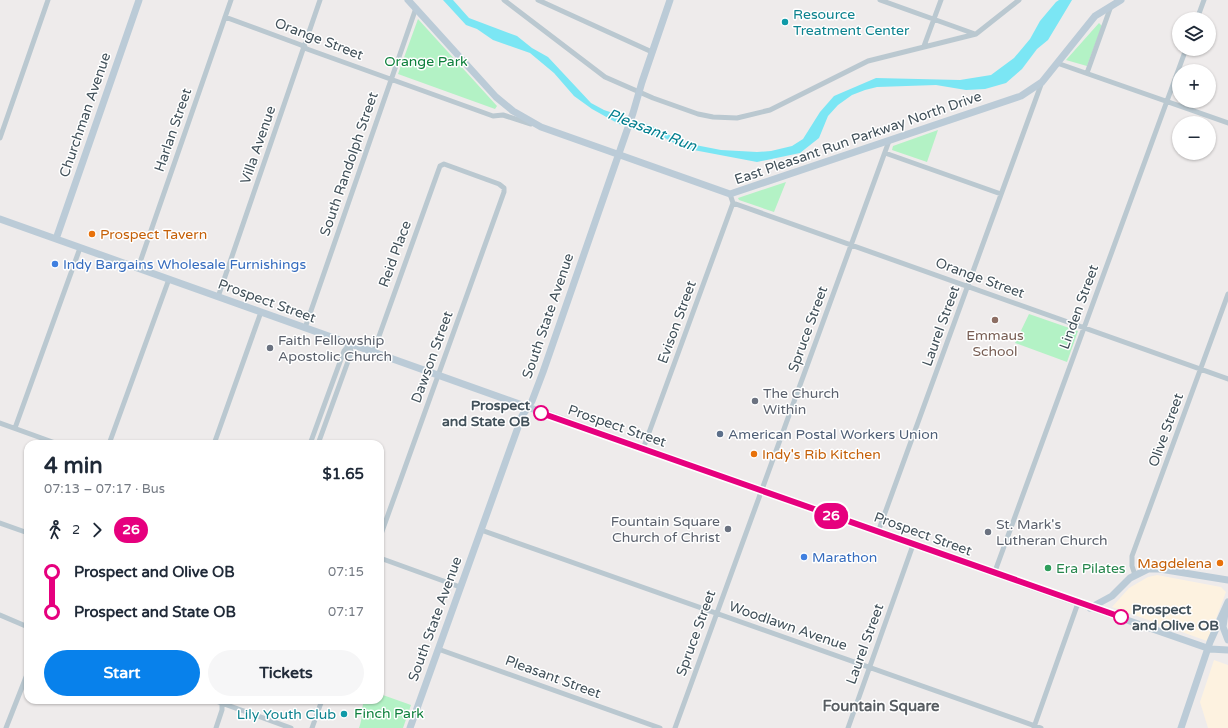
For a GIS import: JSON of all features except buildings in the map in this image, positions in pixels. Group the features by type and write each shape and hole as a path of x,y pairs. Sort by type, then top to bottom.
{"main road":[{"name":"Churchman Avenue","path":"56,239 139,0"},
{"name":"East Pleasant Run Parkway North Drive","path":"408,0 496,97 522,117 541,127 730,194 1013,100 1029,92 1042,82 1089,22 1112,4 1121,0"},
{"name":"South State Avenue","path":"410,728 522,416 532,401 540,379 634,113 639,92 670,0"},
{"name":"Prospect Street","path":"0,220 1090,608 1208,648 1228,650"},
{"path":"1090,608 1110,598 1135,575 1148,569 1157,568 1228,580"},
{"path":"1227,605 1223,622 1228,640"},
{"path":"1181,728 1208,648 1227,605"}],"street":[{"path":"0,138 48,0"},
{"name":"Harlan Street","path":"138,268 231,0"},
{"name":"Villa Avenue","path":"218,297 320,0"},
{"path":"504,0 596,71 610,80 698,114 716,117 745,117 770,110 868,61 976,34 1019,0"},
{"path":"538,0 652,52"},
{"path":"880,0 976,34"},
{"path":"924,46 941,0"},
{"path":"1200,12 1204,0"},
{"path":"1087,73 1112,4"},
{"name":"South Randolph Street","path":"305,328 416,8"},
{"name":"Orange Street","path":"225,17 493,116 504,115 541,127"},
{"name":"Linden Street","path":"994,574 1183,56"},
{"path":"1057,62 1228,123"},
{"name":"Laurel Street","path":"878,532 1042,82"},
{"name":"Spruce Street","path":"675,728 889,140"},
{"path":"885,153 1001,194"},
{"name":"Dawson Street","path":"384,526 504,192 504,188 501,185 442,164"},
{"name":"Reid Place","path":"373,353 439,168 442,164"},
{"path":"730,194 733,203"},
{"name":"Orange Street","path":"733,203 1228,379"},
{"name":"Evison Street","path":"644,449 733,203"},
{"path":"15,428 80,248"},
{"path":"110,440 168,279"},
{"name":"Olive Street","path":"1135,575 1132,566 1132,556 1228,294"},
{"path":"215,440 261,312"},
{"path":"311,440 344,351 350,344"},
{"path":"319,440 351,353 350,344"},
{"path":"0,423 47,440"},
{"path":"0,523 24,532"},
{"name":"Woodlawn Avenue","path":"481,530 870,667 1034,727 1041,728"},
{"name":"Laurel Street","path":"848,728 913,545"},
{"path":"384,559 460,587"},
{"path":"1034,727 1078,603"},
{"path":"0,615 24,624"},
{"name":"Pleasant Street","path":"438,649 660,728"},
{"path":"6,728 24,682"},
{"path":"216,728 222,710 222,704"},
{"path":"227,704 292,728"},
{"path":"312,728 321,704"}],"shaded area":[{"path":"1157,575 1221,587 1226,592 1207,641 1112,607 1129,588 1148,577"},
{"path":"1214,660 1228,665 1228,728 1208,728 1200,702"}],"green space":[{"name":"Orange Park","path":"418,19 497,106 495,109 398,74"},
{"path":"1099,23 1102,26 1087,66 1066,60"},
{"path":"938,130 927,162 892,150 893,146"},
{"path":"786,182 774,212 739,200 738,198"},
{"path":"1029,314 1078,331 1067,362 1015,343"},
{"name":"Finch Park","path":"384,695 411,705 403,728 359,728 363,704 384,704"}],"water":[{"name":"Pleasant Run","path":"443,0 453,0 469,18 517,36 532,48 548,57 591,103 604,110 652,126 685,143 721,150 757,152 771,151 792,146 803,139 820,112 834,96 876,78 960,80 991,75 1014,58 1030,39 1040,21 1056,2 1059,0 1072,0 1048,40 1037,49 1022,69 1006,83 985,89 966,90 936,85 877,87 865,90 852,95 838,105 828,116 819,138 800,153 757,162 683,148 665,138 619,124 592,109 574,96 554,73 530,53 493,40 477,29 466,25"}],"bus line":[{"name":"26","path":"541,413 1090,608 1121,617"}],"place":[{"name":"Resource Treatment Center","path":"785,22"},
{"name":"Prospect Tavern","path":"92,234"},
{"name":"Indy Bargains Wholesale Furnishings","path":"55,264"},
{"name":"Emmaus School","path":"995,320"},
{"name":"Faith Fellowship Apostolic Church","path":"270,348"},
{"name":"The Church Within","path":"755,401"},
{"name":"Prospect and State OB","path":"541,413"},
{"name":"American Postal Workers Union","path":"720,434"},
{"name":"Indy's Rib Kitchen","path":"754,454"},
{"name":"Fountain Square Church of Christ","path":"728,529"},
{"name":"St. Mark's Lutheran Church","path":"988,532"},
{"name":"Marathon","path":"804,557"},
{"name":"Magdelena","path":"1220,563"},
{"name":"Era Pilates","path":"1048,568"},
{"name":"Prospect and Olive OB","path":"1121,617"},
{"name":"Lily Youth Club","path":"344,714"}],"district":[{"name":"Fountain Square","path":"881,706"}]}
